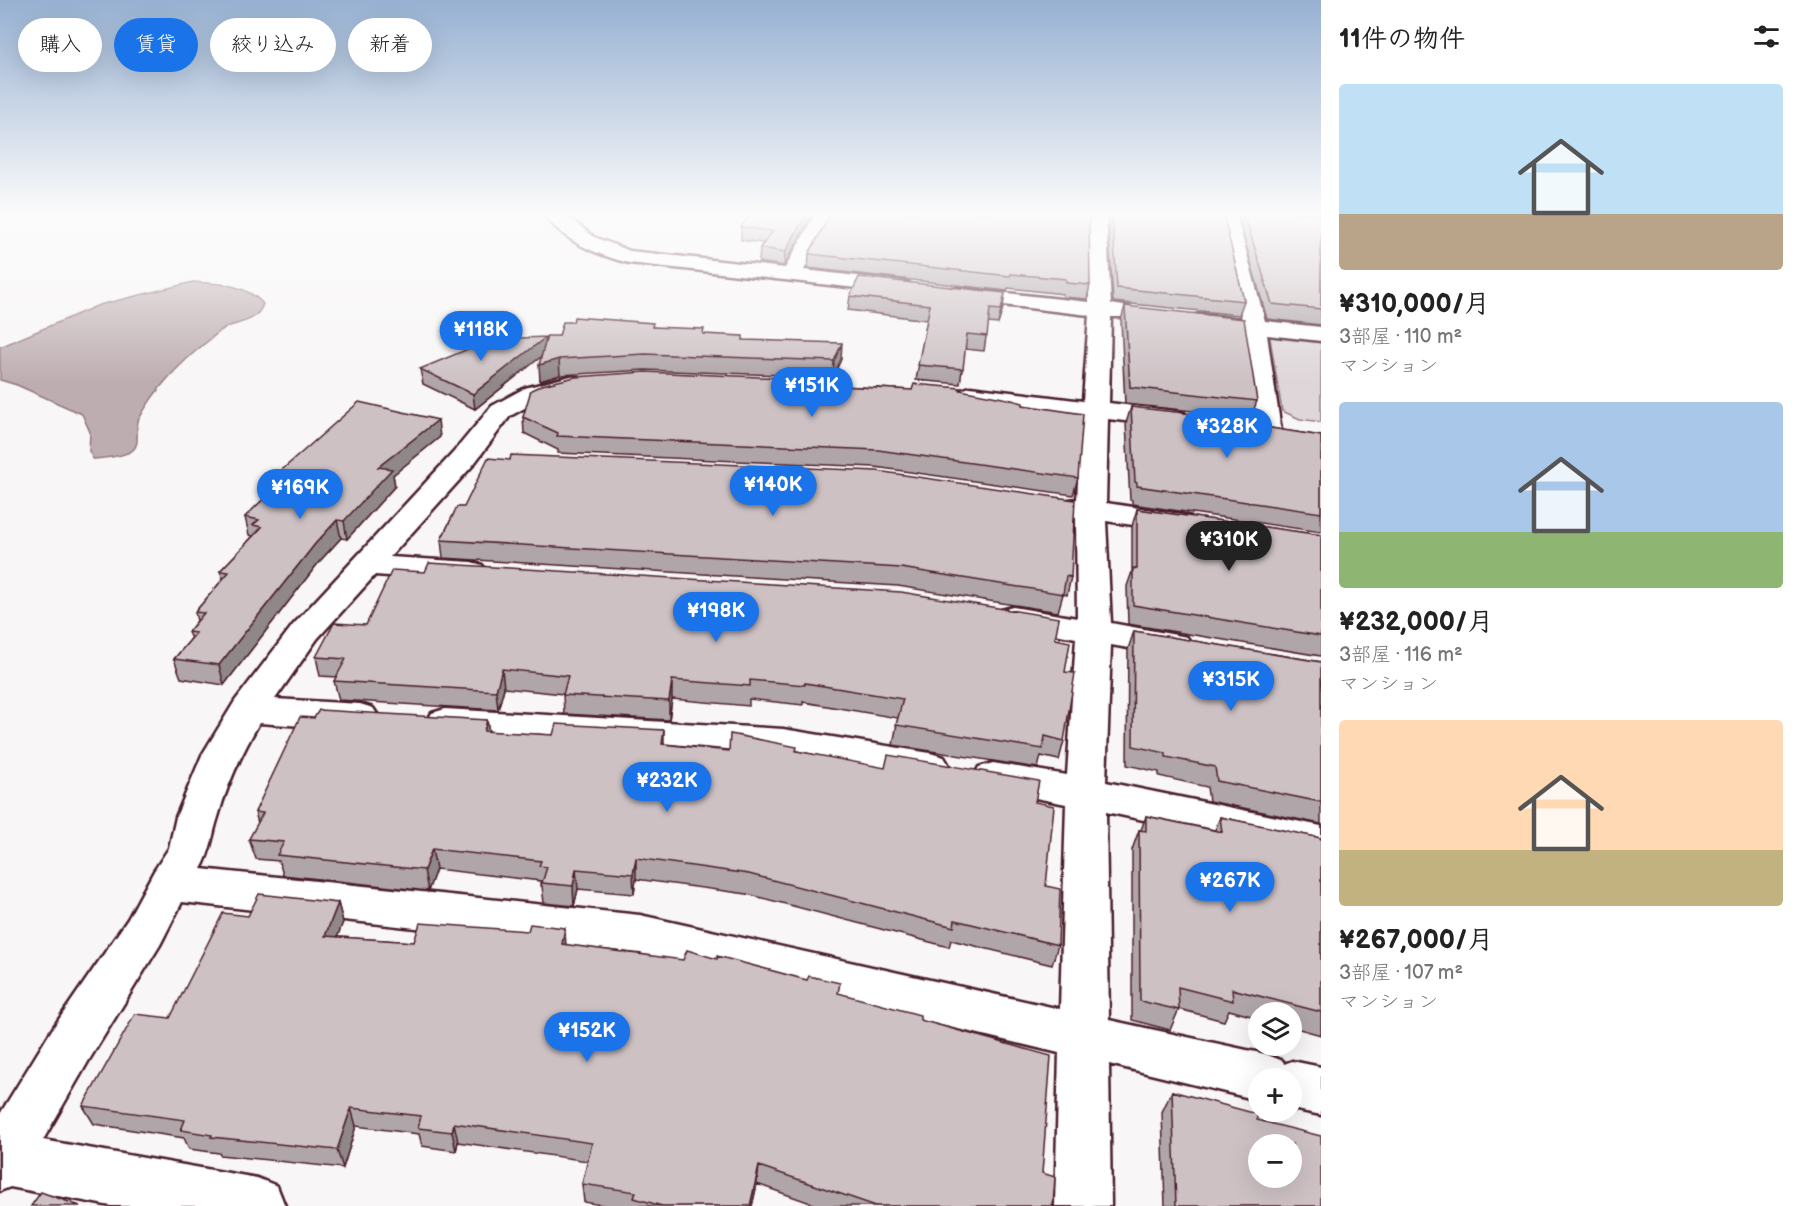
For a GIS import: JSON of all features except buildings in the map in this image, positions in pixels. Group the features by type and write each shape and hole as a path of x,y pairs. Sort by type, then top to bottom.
{"street":[{"path":"740,269 919,289"},
{"path":"791,275 794,269"},
{"path":"1083,1206 1086,793 1095,631 1091,510 1097,410 1100,310 1098,269"},
{"path":"1241,269 1256,327 1267,430"},
{"path":"943,292 1144,315"},
{"path":"1178,318 1321,334"},
{"path":"243,1205 2,1161 71,1044 144,932 169,883 189,852 197,817 221,755 248,710 305,632 463,459 501,411 516,401 560,384 594,381"},
{"path":"943,392 1200,422"},
{"path":"463,459 498,461"},
{"path":"1046,503 1206,526"},
{"path":"366,565 497,574"},
{"path":"979,611 1208,650"},
{"path":"248,710 783,742 1086,793 1321,842"},
{"path":"169,883 640,934 1248,1074"},
{"path":"1302,1086 1321,1091"}],"shaded area":[{"path":"193,282 240,288 263,304 253,317 217,333 169,376 139,419 137,443 133,450 114,457 93,459 89,451 90,432 82,414 17,385 0,380 0,347 99,305"},
{"path":"1277,334 1321,339 1321,422 1300,419 1282,411 1270,337"}]}
